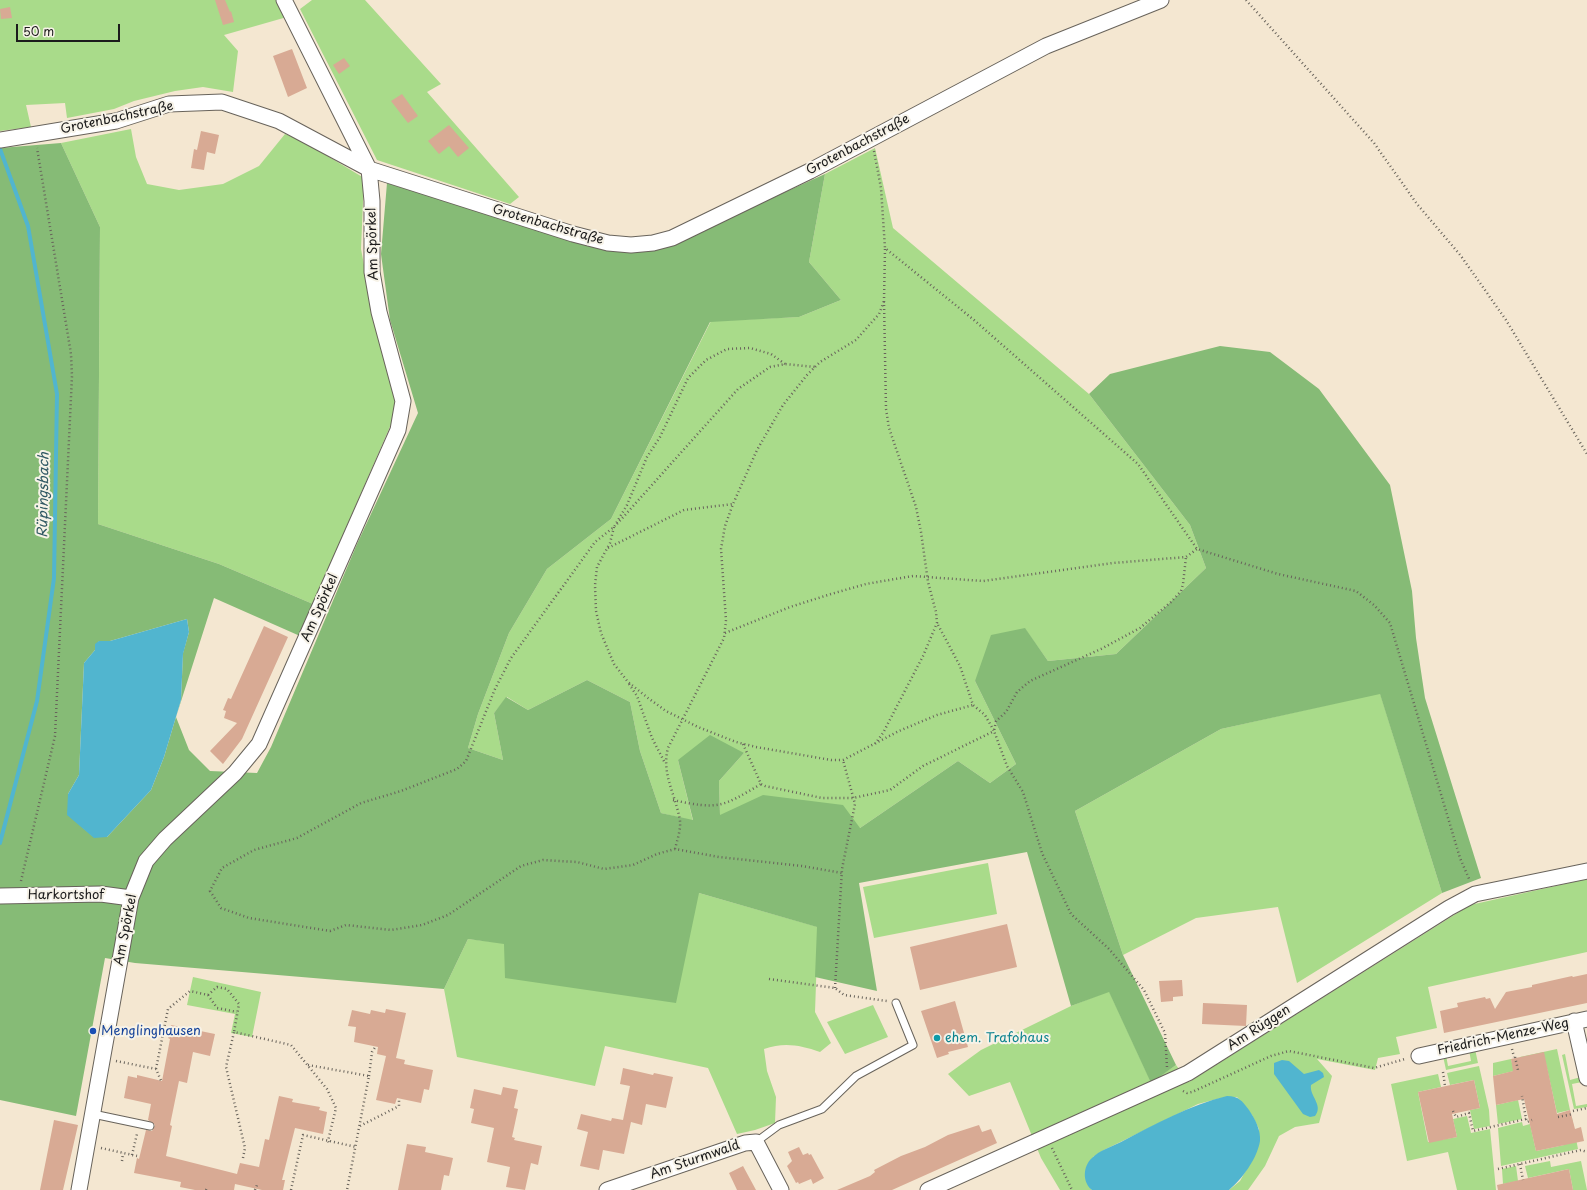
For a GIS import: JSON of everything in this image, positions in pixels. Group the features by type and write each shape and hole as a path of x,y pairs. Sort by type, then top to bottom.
{"street":[{"name":"Am Spörkel","path":"78,1190 103,1059 131,898 146,861 165,839 235,773 259,744 398,430 403,401 379,312 372,272 372,202 369,169 284,0"},
{"name":"Grotenbachstraße","path":"7,140 116,121 169,104 222,102 279,121 369,169 573,234 608,243 631,245 653,243 672,238 700,226 810,171 1046,46 1161,0"},
{"name":"Am Rüggen","path":"928,1190 1188,1073 1449,908 1475,894 1587,871"},
{"name":"Harkortshof","path":"0,896 100,894 131,898"},
{"name":"Friedrich-Menze-Weg","path":"1419,1056 1581,1020"},
{"path":"1581,1020 1587,1078"},
{"name":"Am Sturmwald","path":"607,1190 745,1143 756,1142 781,1190"}],"lane":[{"path":"756,1142 779,1125 822,1109 856,1076 913,1045 896,1003"},
{"path":"93,1114 150,1126"}],"path":[{"path":"1246,0 1374,143 1417,204 1461,256 1506,320 1587,454"},
{"path":"18,896 55,736 72,376 71,354 35,135"},
{"path":"871,138 881,188 885,248 884,301 886,409 889,428 916,508 927,576 937,623 960,666 973,705 985,715 994,731 1008,766 1023,792 1042,853 1071,914 1109,949 1144,990 1165,1033 1168,1082 1184,1092 1192,1092 1271,1056 1289,1051 1374,1068 1419,1056"},
{"path":"885,248 974,320 1138,464 1196,549 1278,574 1356,591 1374,605 1390,623 1460,858 1475,894"},
{"path":"675,849 680,822 666,776 665,764 668,748 724,638 725,599 721,549 725,526 733,504 756,450 783,405 820,362 856,340 878,314 884,301"},
{"path":"665,764 652,738 636,696 628,682 614,664 601,633 596,611 595,585 597,567 608,548 614,527 627,505 648,456 660,437 688,378 706,360 727,349 750,348 771,354 785,364"},
{"path":"815,368 785,364 770,366 738,389 614,527 595,542 511,658 492,696 466,761 457,769 401,791 361,803 297,838 254,850 222,868 210,891 221,908 250,918 330,931 346,925 391,930 422,925 448,915 521,866 543,860 577,862 604,869 633,865 658,854 675,849 719,857 802,866 842,873"},
{"path":"608,548 684,510 733,504"},
{"path":"725,633 790,607 859,586 913,576 983,582 1113,563 1186,557 1196,549"},
{"path":"994,731 996,721 1006,712 1017,692 1030,681 1101,649 1133,631 1171,602 1181,591 1186,557"},
{"path":"874,745 882,733 923,656 937,623"},
{"path":"628,682 666,711 713,733 742,744 831,760 843,760 905,728 937,715 973,705"},
{"path":"742,744 761,784 770,788 822,798 853,798 890,790 923,766 994,731"},
{"path":"835,988 842,873 855,804 843,760"},
{"path":"674,800 699,806 721,805 733,801 761,784"},
{"path":"768,979 835,988 844,995 896,1003"},
{"path":"208,995 217,987 227,988 239,1004 226,1067 245,1148 243,1158"},
{"path":"162,1083 156,1069 168,1009 190,991 208,995 217,1008 237,1012"},
{"path":"234,1032 291,1045 308,1065 327,1089 336,1108 328,1141 330,1145"},
{"path":"347,1190 360,1126 359,1123 372,1052 376,1046"},
{"path":"1512,1052 1518,1070"},
{"path":"103,1059 156,1069"},
{"path":"308,1065 368,1076"},
{"path":"1443,1072 1445,1086"},
{"path":"1522,1096 1526,1120"},
{"path":"360,1126 399,1106 399,1098"},
{"path":"1558,1117 1587,1108"},
{"path":"1453,1111 1456,1117 1469,1113 1473,1131 1532,1120"},
{"path":"132,1155 139,1124"},
{"path":"291,1190 303,1135 356,1147"},
{"path":"1047,1137 1072,1190"},
{"path":"87,1145 137,1156"},
{"path":"1498,1168 1581,1150 1587,1152"},
{"path":"122,1161 123,1153"},
{"path":"1520,1164 1523,1180"},
{"path":"255,1190 257,1185"}],"green space":[{"path":"0,0 278,0 287,17 224,35 238,51 233,92 203,87 175,91 134,101 114,109 67,118 65,103 26,105 31,127 0,131"},
{"path":"312,0 365,0 441,84 427,92 519,197 510,204 377,160 300,9"},
{"path":"131,129 136,157 147,184 179,190 223,184 259,166 285,134 301,140 364,178 361,249 374,318 397,395 392,422 313,604 219,564 98,524 100,227 61,143"},
{"path":"61,143 100,227 98,524 219,564 313,604 300,636 214,598 176,717 189,750 210,771 257,773 271,747 357,544 418,413 390,320 381,254 387,183 602,249 655,251 825,174 809,262 841,300 799,317 710,322 611,519 547,569 509,633 478,714 468,748 503,760 494,713 506,697 528,710 587,680 630,702 640,751 661,813 693,820 678,760 710,735 744,753 719,781 720,815 763,795 843,805 860,828 958,761 990,783 1016,764 975,681 991,635 1025,628 1048,661 1116,654 1206,568 1190,525 1089,394 1110,374 1220,346 1270,352 1319,389 1390,485 1412,591 1416,638 1425,698 1481,878 1442,893 1380,694 1221,729 1075,811 1123,955 1176,1065 1151,1083 1109,992 1071,1006 1027,852 859,883 877,991 815,977 817,927 699,893 676,1003 505,978 504,944 468,939 444,989 135,963 105,958 76,1116 0,1100 0,148","holes":["187,619 189,632 183,653 181,700 164,757 151,790 107,837 94,837 82,827 68,794 79,775 84,663 95,650 99,641 110,641"]},
{"path":"875,148 893,228 1089,394 1190,525 1206,568 1116,654 1048,661 1025,629 975,681 1016,764 990,783 958,761 860,828 720,816 719,781 744,753 678,760 693,821 661,813 640,751 630,702 587,680 528,710 507,697 494,713 503,760 468,748 478,714 509,633 547,569 611,519 711,321 799,317 841,300 809,262 825,174"},
{"path":"1380,693 1442,893 1297,983 1278,907 1196,918 1123,955 1075,811 1221,729"},
{"path":"988,863 997,914 874,938 863,887"},
{"path":"1587,879 1587,952 1428,987 1437,1028 1396,1037 1400,1054 1378,1058 1375,1070 1317,1059 1332,1076 1319,1123 1295,1127 1279,1136 1265,1166 1248,1190 1229,1190 1240,1181 1254,1156 1259,1129 1252,1115 1237,1097 1221,1098 1198,1104 1104,1150 1093,1157 1090,1188 1092,1190 1060,1190 1041,1158 1010,1082 969,1096 948,1074 981,1050 1071,1006 1109,991 1151,1082 1176,1065 1189,1082 1470,905"},
{"path":"699,893 818,927 815,1012 831,1043 820,1052 792,1045 764,1049 767,1071 776,1097 775,1123 737,1134 708,1068 605,1046 595,1086 457,1057 444,989 468,939 504,943"},
{"path":"193,977 261,992 252,1037 231,1033 235,1014 187,1005"},
{"path":"873,1005 888,1037 845,1054 827,1022"},
{"path":"1475,1049 1478,1063 1446,1070 1443,1056 1446,1055 1448,1066 1471,1061 1469,1050"},
{"path":"1557,1049 1570,1110 1557,1113 1546,1064 1520,1057"},
{"path":"1565,1054 1570,1080 1581,1077 1582,1082 1572,1084 1576,1106 1587,1104 1587,1107 1574,1109 1562,1055"},
{"path":"1511,1059 1514,1071 1493,1076 1493,1063"},
{"path":"1479,1066 1489,1110 1490,1126 1474,1129 1470,1110 1480,1108 1474,1080 1450,1085 1447,1073"},
{"path":"1438,1074 1441,1087 1418,1092 1428,1142 1457,1137 1453,1119 1467,1116 1471,1133 1490,1129 1496,1190 1457,1190 1448,1152 1407,1161 1391,1084"},
{"path":"1518,1100 1522,1119 1498,1124 1496,1105"},
{"path":"1572,1118 1578,1149 1501,1166 1498,1128 1522,1122 1523,1126 1530,1124 1536,1151 1564,1145 1569,1119"},
{"path":"1550,1161 1551,1167 1581,1161 1587,1190 1573,1190 1569,1169 1528,1178 1525,1166"},
{"path":"1516,1166 1518,1181 1503,1184 1502,1169"}],"water":[{"path":"187,619 189,632 183,654 181,700 164,757 151,790 107,837 94,838 67,815 68,794 79,775 84,663 95,650 95,644 99,641 110,641"},
{"path":"1282,1060 1289,1061 1304,1074 1319,1070 1323,1073 1324,1077 1311,1085 1312,1093 1318,1108 1315,1116 1310,1117 1303,1114 1274,1074 1274,1063"},
{"path":"1227,1096 1237,1098 1249,1110 1259,1129 1260,1137 1256,1155 1252,1162 1244,1174 1229,1190 1092,1190 1089,1187 1085,1178 1085,1170 1089,1161 1098,1153 1147,1128 1200,1104"}],"building":[{"path":"215,0 225,0 230,12 231,11 234,22 223,25"},
{"path":"10,7 12,18 1,19 0,9"},
{"path":"292,49 307,88 288,97 273,56"},
{"path":"344,58 350,66 339,74 333,65"},
{"path":"402,94 418,116 408,123 391,101"},
{"path":"449,125 469,148 458,157 449,146 439,154 428,141"},
{"path":"201,131 219,135 215,154 207,152 204,170 191,168 194,149 197,150"},
{"path":"264,626 288,637 242,739 223,764 210,751 237,723 224,718 226,711 223,710 228,698 231,699"},
{"path":"1007,924 1017,967 920,990 910,947"},
{"path":"1587,974 1587,1003 1444,1033 1440,1011 1458,1007 1457,1003 1485,997 1486,999 1490,998 1495,1009 1506,992 1532,987 1532,985 1572,976"},
{"path":"1182,980 1183,996 1173,997 1173,1001 1161,1002 1159,981"},
{"path":"955,1001 968,1047 948,1052 949,1054 937,1058 921,1011"},
{"path":"1203,1003 1247,1005 1246,1026 1202,1024"},
{"path":"386,1009 406,1013 396,1058 405,1060 404,1064 433,1070 429,1090 424,1089 421,1103 397,1098 395,1104 376,1100 386,1056 377,1054 378,1047 354,1042 356,1027 348,1026 352,1010 370,1014 371,1010 385,1013"},
{"path":"171,1025 215,1034 210,1056 193,1052 187,1083 179,1081 170,1125 172,1126 166,1156 237,1174 240,1163 259,1167 265,1139 269,1140 279,1096 293,1099 292,1102 320,1107 319,1110 327,1112 323,1134 295,1128 282,1180 285,1180 283,1190 262,1190 235,1184 234,1190 195,1190 180,1187 181,1182 134,1173 146,1130 152,1131 155,1125 148,1120 151,1104 124,1098 128,1076 137,1078 137,1075 162,1081 170,1039 168,1038"},
{"path":"1544,1052 1557,1114 1570,1110 1575,1129 1581,1127 1584,1141 1536,1151 1524,1099 1496,1105 1493,1076 1513,1071 1511,1059"},
{"path":"623,1068 653,1075 654,1073 673,1077 666,1108 646,1104 642,1125 631,1122 624,1154 603,1150 599,1170 580,1166 588,1132 577,1129 581,1114 611,1121 612,1118 623,1120 630,1086 620,1084"},
{"path":"1474,1080 1480,1108 1452,1114 1457,1137 1429,1143 1418,1092"},
{"path":"503,1087 518,1090 514,1108 518,1109 512,1137 515,1138 514,1140 542,1146 538,1165 531,1163 525,1190 506,1187 510,1167 487,1162 494,1128 471,1123 474,1109 470,1108 474,1089 501,1095"},
{"path":"54,1120 78,1125 63,1190 40,1190"},
{"path":"979,1125 982,1132 991,1129 997,1143 892,1190 837,1190 870,1176 875,1172 874,1170 901,1156 925,1147 948,1135"},
{"path":"407,1144 426,1147 425,1152 453,1158 449,1176 444,1175 441,1190 398,1190"},
{"path":"799,1147 803,1155 808,1153 809,1155 811,1154 824,1178 813,1184 811,1179 799,1184 798,1182 796,1183 787,1166 792,1161 788,1152"},
{"path":"743,1166 756,1190 737,1190 729,1173"},
{"path":"1569,1169 1573,1190 1498,1190 1497,1185"}],"waterway":[{"name":"Rüpingsbach","path":"0,149 28,226 57,394 54,578 37,701 0,843"}],"place":[{"name":"Menglinghausen","path":"93,1031"},
{"name":"ehem. Trafohaus","path":"937,1038"}]}
